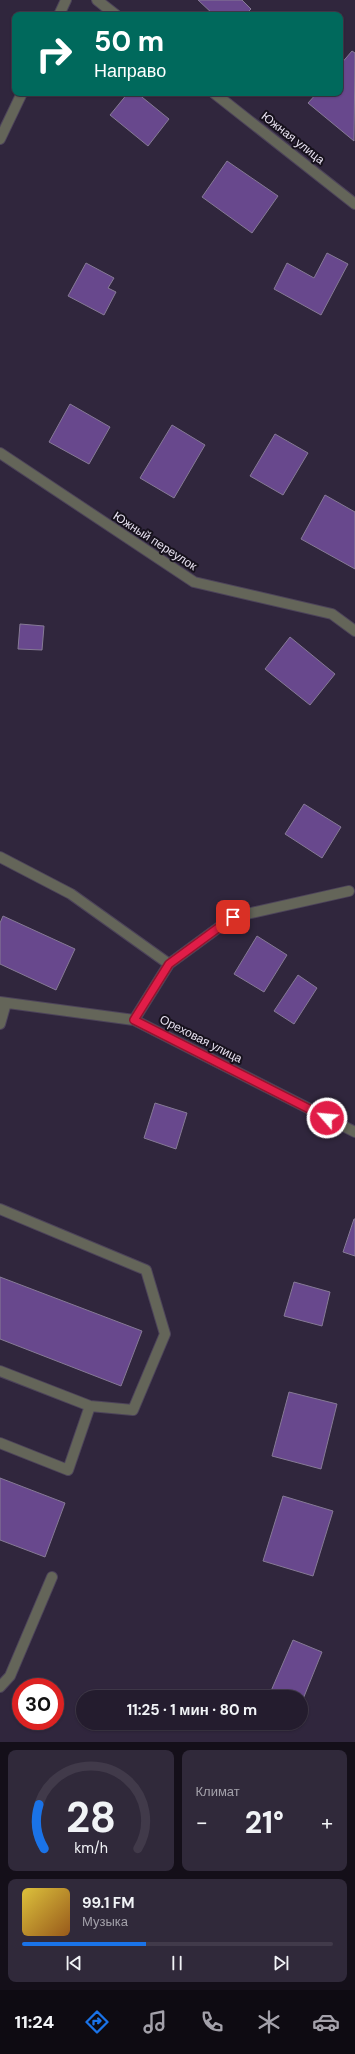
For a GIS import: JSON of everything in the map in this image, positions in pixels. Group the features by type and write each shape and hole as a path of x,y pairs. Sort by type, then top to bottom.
{"street":[{"path":"60,12 66,0"},
{"path":"96,0 112,12"},
{"path":"0,139 21,96"},
{"name":"Южная улица","path":"218,96 355,204"},
{"name":"Южный переулок","path":"0,453 194,582 332,614 355,632"},
{"path":"0,857 71,894 169,964"},
{"path":"134,1020 169,964 233,917 349,891"},
{"path":"0,1024 3,1003"},
{"name":"Ореховая улица","path":"3,1003 134,1020 355,1132"},
{"path":"0,1209 146,1270 165,1334 133,1410 90,1406 0,1371"},
{"path":"0,1443 68,1470 90,1406"},
{"path":"0,1687 10,1676 52,1578"}],"building":[{"path":"198,0 242,0 251,9 248,12 211,12"},
{"path":"352,51 355,53 354,141 308,103 314,96 343,96 343,62"},
{"path":"126,96 141,96 169,119 148,146 110,115"},
{"path":"227,161 278,196 252,233 202,197"},
{"path":"327,253 348,264 321,315 274,289 287,263 314,278"},
{"path":"86,263 114,278 108,288 116,292 104,315 68,296"},
{"path":"70,404 110,427 89,464 49,442"},
{"path":"172,425 205,445 174,498 140,478"},
{"path":"275,434 308,453 283,495 250,476"},
{"path":"325,495 355,512 355,569 301,539"},
{"path":"20,624 44,626 42,650 18,649"},
{"path":"290,637 335,674 310,705 265,669"},
{"path":"304,804 341,827 322,858 285,834"},
{"path":"3,916 75,949 56,990 0,964 0,923"},
{"path":"257,936 287,955 264,992 234,974"},
{"path":"298,975 317,988 294,1024 274,1011"},
{"path":"155,1103 187,1113 176,1149 144,1138"},
{"path":"355,1219 355,1256 343,1252"},
{"path":"0,1277 142,1331 121,1386 0,1339"},
{"path":"294,1282 330,1292 322,1326 284,1316"},
{"path":"289,1392 337,1404 321,1469 272,1456"},
{"path":"0,1478 65,1503 45,1557 0,1540"},
{"path":"283,1496 333,1511 313,1576 263,1561"},
{"path":"293,1640 322,1652 307,1690 271,1690"}],"route":[{"path":"233,917 169,964 134,1020 327,1118"}]}
